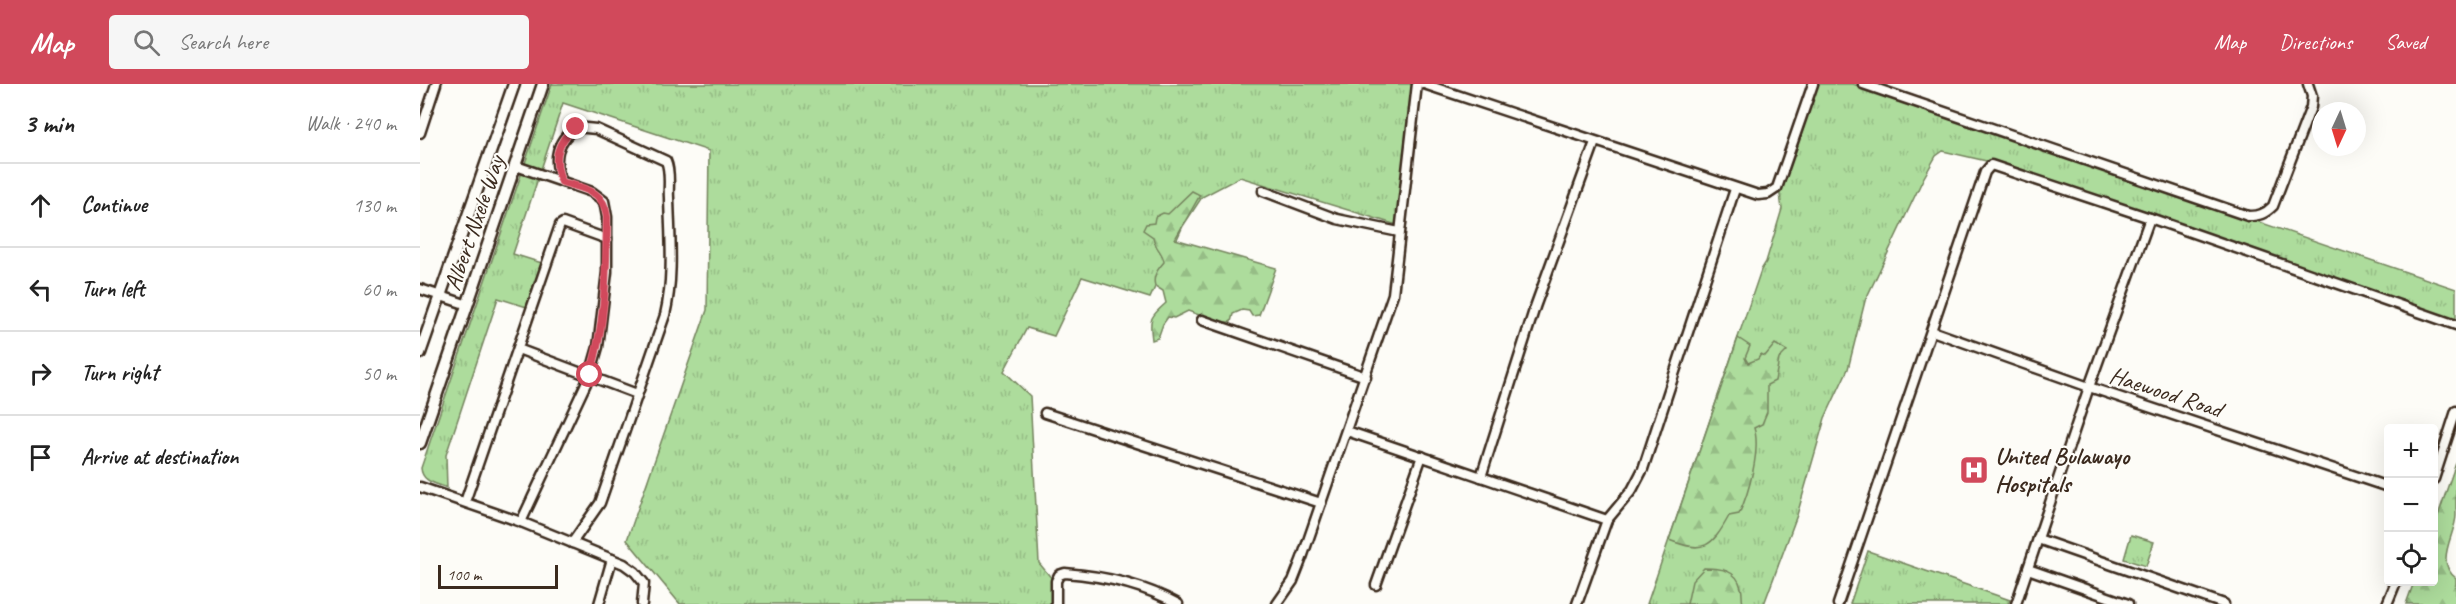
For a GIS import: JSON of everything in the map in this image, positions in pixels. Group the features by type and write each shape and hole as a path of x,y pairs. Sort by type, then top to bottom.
{"main road":[{"name":"Albert Nxele Way","path":"420,353 514,84"},
{"name":"Albert Nxele Way","path":"420,443 543,84"}],"street":[{"path":"420,134 436,84"},
{"path":"1277,604 1293,580 1366,377 1393,294 1417,84"},
{"path":"1424,84 1758,195 1768,194 1777,188 1813,84"},
{"path":"1863,84 1882,87 2248,216 2259,216 2273,206 2311,107 2312,96 2308,84"},
{"path":"562,182 556,160 564,136 576,127 596,129 662,158 667,163 671,248 669,299 600,503 572,543"},
{"path":"1481,477 1535,307 1595,142"},
{"path":"1838,604 1985,172 1991,165 2456,325"},
{"path":"516,166 592,192 604,201 607,217 604,310 598,347 590,375 521,522"},
{"path":"1577,604 1607,520 1632,490 1643,469 1735,189"},
{"path":"1263,191 1337,219 1399,232"},
{"path":"2016,604 2089,387 2150,218"},
{"path":"465,502 560,225 563,223 606,239"},
{"path":"420,289 468,305"},
{"path":"1202,320 1366,377"},
{"name":"Haewood Road","path":"1932,331 2089,387 2384,486"},
{"path":"518,349 637,394"},
{"path":"2433,478 2456,411"},
{"path":"1045,412 1321,503"},
{"path":"1347,431 1607,520"},
{"path":"1376,585 1422,456"},
{"path":"420,487 521,522 612,559 635,572 644,583 642,604"},
{"path":"2038,540 2224,604"},
{"path":"599,604 612,559"},
{"path":"2028,569 2128,604"},
{"path":"1056,604 1056,581 1059,575 1065,573 1121,582 1150,590 1178,604"},
{"path":"2387,604 2394,586"}],"green space":[{"path":"552,84 1412,84 1397,225 1240,177 1202,197 1183,226 1150,298 1082,277 1054,336 1027,328 1004,371 1030,396 1039,563 1053,580 1054,604 680,604 627,540 707,310 709,151 563,103 513,254 545,264 530,308 498,298 446,455 447,488 430,481 422,473 421,468"},
{"path":"1816,84 1853,84 2456,289 2456,322 1995,163 1943,151 1936,156 1923,179 1865,301 1848,369 1825,418 1797,515 1764,604 1647,604 1761,270 1766,262 1782,209 1779,188"},
{"path":"1192,191 1200,195 1175,239 1276,268 1259,315 1252,316 1249,311 1242,310 1233,314 1231,322 1219,322 1188,311 1174,318 1168,317 1158,338 1152,340 1152,318 1166,303 1163,291 1155,286 1154,282 1156,273 1164,262 1153,237 1143,230 1146,224 1154,223 1155,217 1163,213 1168,214"},
{"path":"1738,338 1750,346 1745,358 1748,363 1758,359 1761,354 1765,356 1775,344 1787,351 1779,359 1775,381 1767,385 1767,412 1762,424 1754,428 1756,447 1753,471 1739,514 1729,516 1712,541 1699,547 1691,547 1669,540"},
{"path":"2456,463 2456,516 2446,556 2450,572 2456,578 2456,604 2406,604 2413,586 2438,586 2438,515"},
{"path":"2131,535 2154,542 2146,566 2124,559"},
{"path":"1868,551 2010,600 2008,604 1850,604"},
{"path":"1704,568 1721,569 1731,573 1739,582 1743,603 1751,604 1687,604 1692,581"}],"place":[{"name":"United Bulawayo Hospitals","path":"1974,470"}],"route":[{"path":"576,127 564,136 556,160 559,174 562,182 592,192 604,201 607,217 604,310 598,347 590,375"}]}
